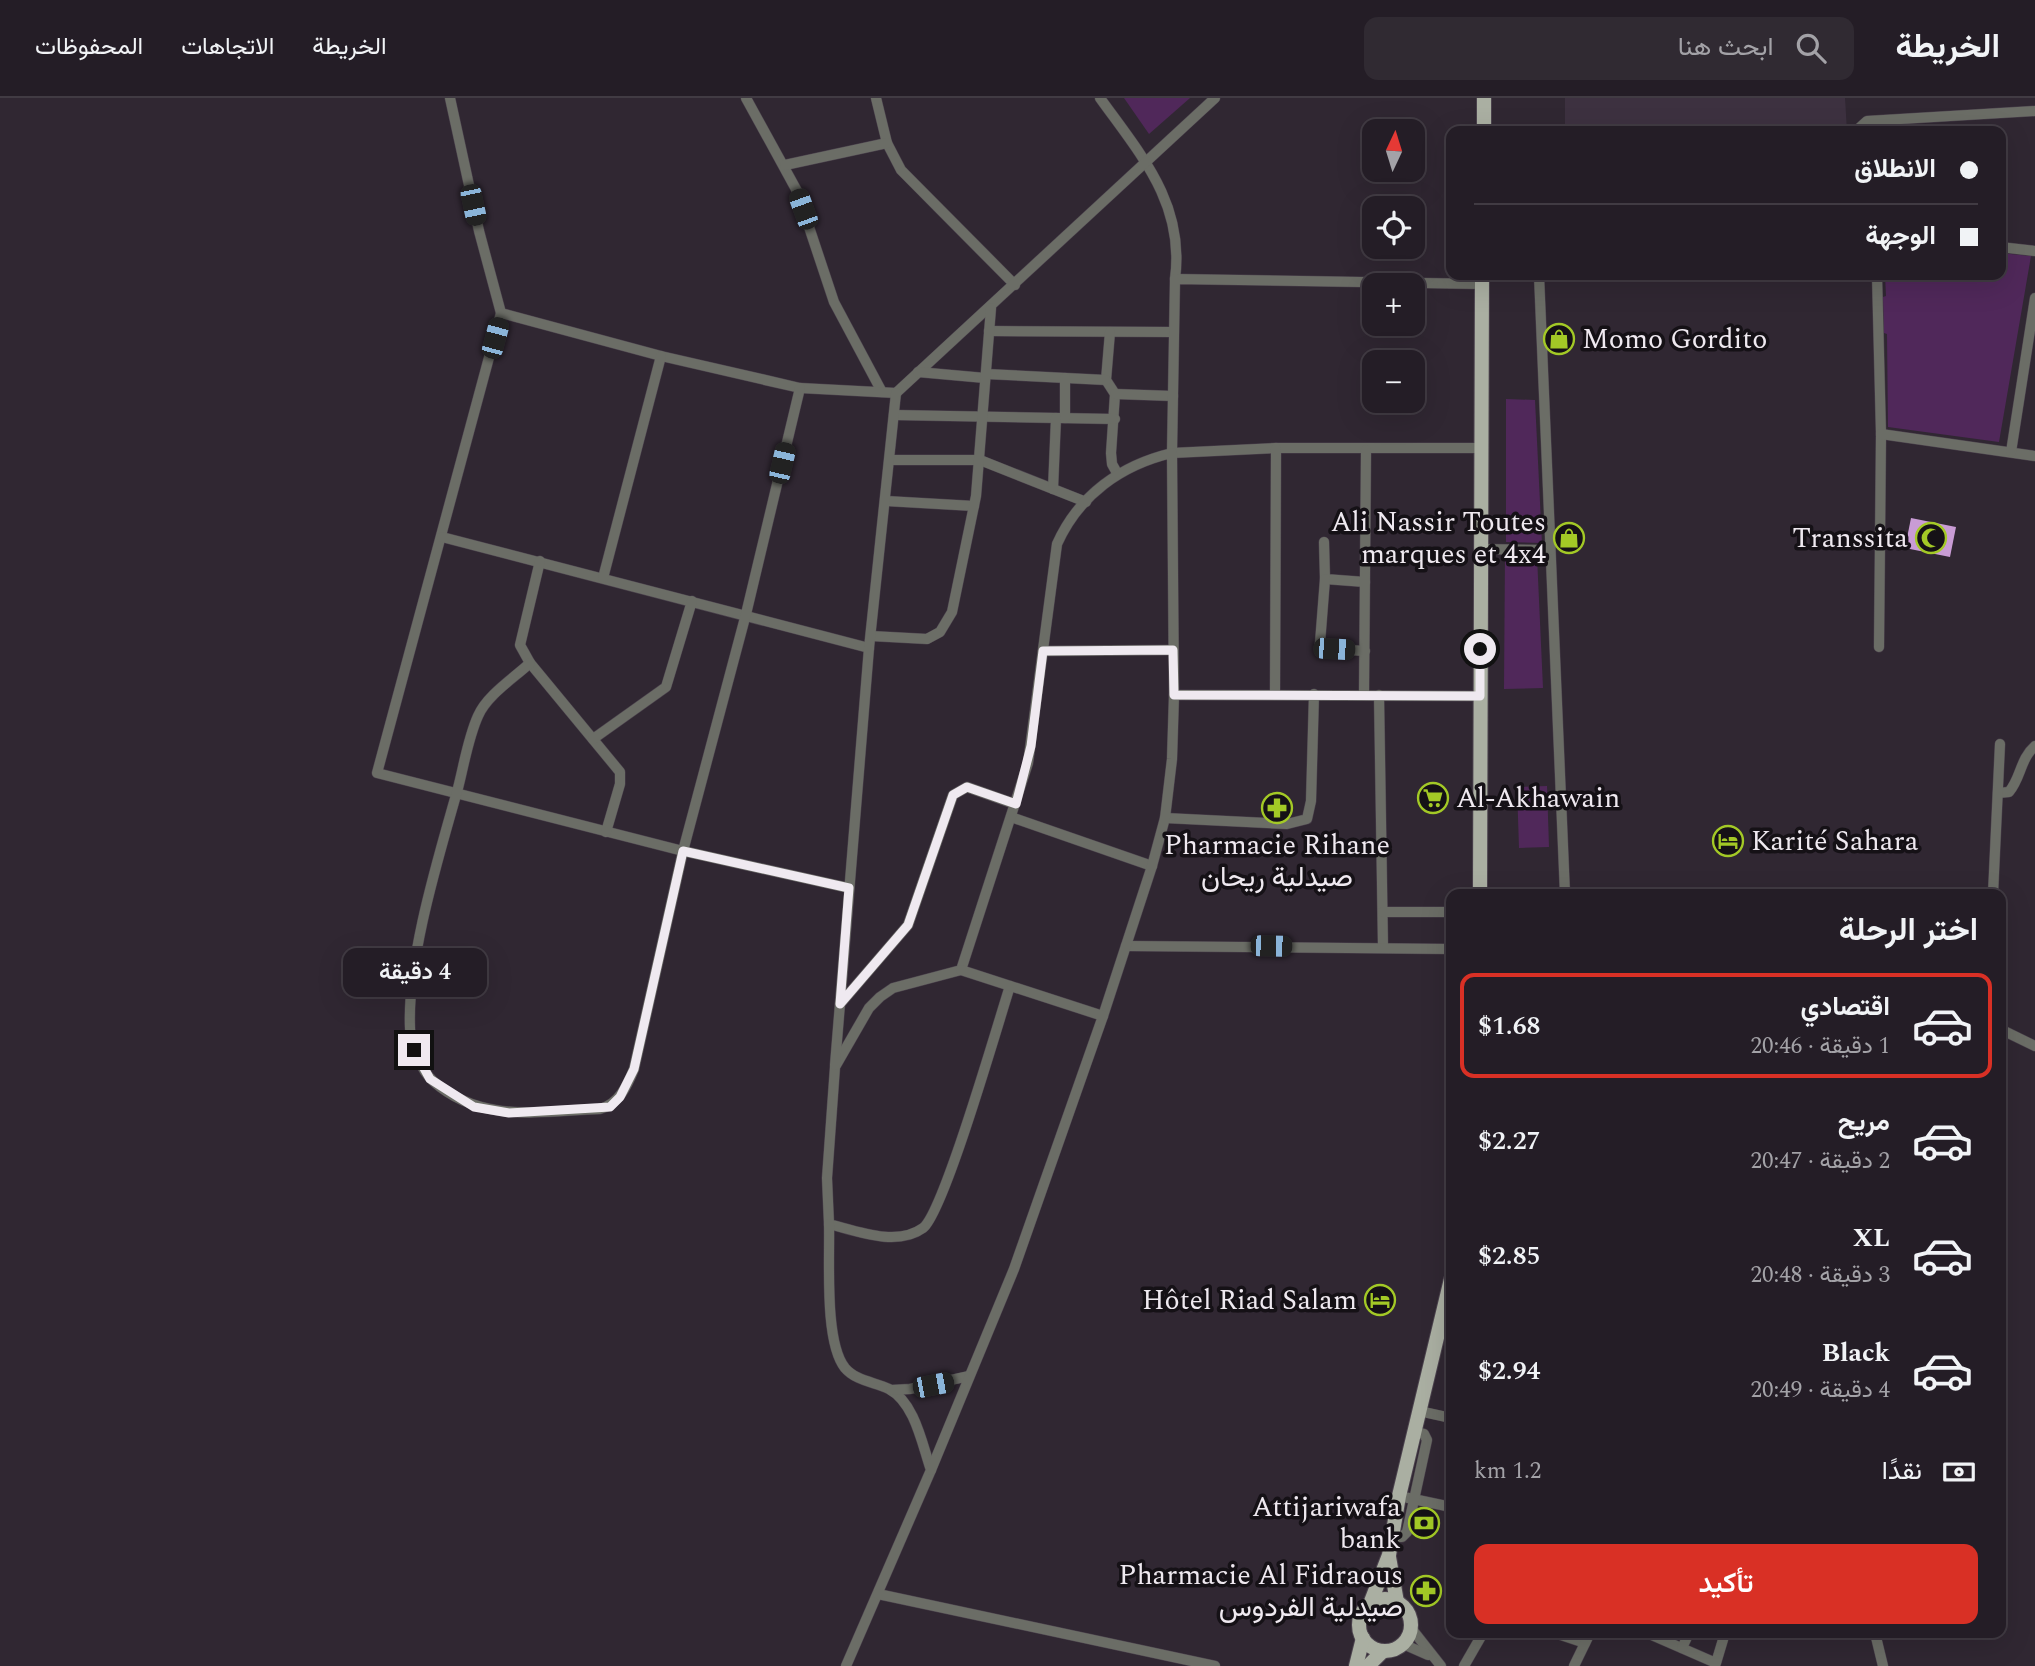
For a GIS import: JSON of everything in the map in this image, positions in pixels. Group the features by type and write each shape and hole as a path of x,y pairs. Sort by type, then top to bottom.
{"main road":[{"path":"1484,98 1484,126"},
{"path":"1480,889 1482,280"},
{"path":"1356,1666 1363,1638 1361,1616 1370,1604 1389,1555 1391,1537 1406,1498 1414,1432 1446,1300"},
{"path":"1389,1555 1397,1602"},
{"path":"1368,1666 1383,1651 1403,1644 1411,1628 1409,1613 1397,1602 1383,1599 1370,1604"},
{"path":"1363,1638 1383,1651"}],"street":[{"path":"450,98 479,231 501,313 377,773 683,851 849,888"},
{"path":"746,98 785,165 824,263 835,302 882,392"},
{"path":"876,98 887,143 901,170 1015,285"},
{"path":"846,1666 1014,1269 1103,1016 1165,818 1172,759 1174,695 1173,332 1178,249 1168,207 1146,162 1100,98"},
{"path":"931,1469 903,1400 891,1390 855,1377 840,1360 833,1323 827,1178 869,648 895,393 991,308 1215,98"},
{"path":"1862,126 1867,121 2035,111"},
{"path":"785,165 887,143"},
{"path":"2006,248 2035,251"},
{"path":"1175,279 1446,279"},
{"path":"1539,280 1566,889"},
{"path":"1877,280 1881,434 1879,647"},
{"path":"2011,452 2035,298"},
{"path":"871,636 927,639 945,627 951,612 974,506 991,308"},
{"path":"501,313 661,356 800,388 895,393"},
{"path":"989,331 1173,332"},
{"path":"1110,332 1107,380 1115,394 1112,464 1117,473"},
{"path":"603,578 661,356"},
{"path":"918,372 1107,380"},
{"path":"1052,489 1065,378"},
{"path":"530,663 478,715 456,794 414,971 410,1030 414,1050 430,1079 474,1107 509,1113 600,1109 610,1107 620,1097 636,1062 683,851 746,614 800,388"},
{"path":"1115,394 1173,396"},
{"path":"894,415 1115,419"},
{"path":"1881,434 2035,456"},
{"path":"961,970 1016,804 1031,746 1056,544 1086,502 1117,473 1151,458 1172,453 1276,448 1480,448"},
{"path":"1275,693 1276,448"},
{"path":"1364,695 1366,450"},
{"path":"890,460 980,460 1086,502"},
{"path":"886,501 974,506"},
{"path":"442,537 869,648"},
{"path":"1324,542 1325,579 1320,643 1334,649 1365,651"},
{"path":"1480,549 1550,550"},
{"path":"540,561 520,645 530,663 621,777 606,832"},
{"path":"1325,579 1365,582"},
{"path":"593,739 666,687 692,601"},
{"path":"1043,651 1173,650"},
{"path":"1174,695 1275,693 1480,696"},
{"path":"1165,818 1287,824 1307,819 1311,801 1314,694"},
{"path":"1379,695 1383,947"},
{"path":"1993,889 2000,744"},
{"path":"1998,793 2009,792 2014,786 2025,757 2035,746"},
{"path":"840,1004 908,925 953,795 967,787 1016,804"},
{"path":"1011,817 1152,866"},
{"path":"1382,912 1446,912"},
{"path":"1126,946 1446,948"},
{"path":"835,1067 869,1008 880,997 893,988 961,970 1103,1016"},
{"path":"829,1224 884,1236 904,1236 925,1227 957,1150 1010,986"},
{"path":"2006,1032 2035,1046"},
{"path":"891,1390 910,1389 969,1376"},
{"path":"1419,1411 1446,1417"},
{"path":"1406,1498 1446,1506"},
{"path":"878,1594 1215,1666"},
{"path":"1411,1628 1441,1666"},
{"path":"1467,1666 1481,1638"},
{"path":"1570,1638 1585,1643"},
{"path":"1574,1666 1588,1638"},
{"path":"1661,1638 1716,1663 1724,1638"},
{"path":"1682,1648 1687,1638"},
{"path":"1876,1638 1883,1666"},
{"path":"1403,1644 1433,1657"}],"shaded area":[{"path":"1124,98 1190,98 1149,134"},
{"path":"1565,98 1845,98 1847,126 1565,126"},
{"path":"2006,254 2031,256 1999,442 1888,427 1887,334 1884,333 1883,297 1886,296 1885,280 2006,280"},
{"path":"1506,399 1535,400 1542,543 1506,542"},
{"path":"1505,555 1537,556 1543,688 1504,689"},
{"path":"1547,786 1549,847 1519,848 1517,787"}],"building":[{"name":"Transsita","path":"1911,518 1956,527 1950,557 1905,548"}],"place":[{"name":"Momo Gordito","path":"1559,339"},
{"name":"Ali Nassir Toutes marques et 4x4","path":"1569,538"},
{"name":"Transsita","path":"1931,538"},
{"name":"Al-Akhawain","path":"1433,798"},
{"name":"Pharmacie Rihane صيدلية ريحان","path":"1277,808"},
{"name":"Karité Sahara","path":"1728,841"},
{"name":"Hôtel Riad Salam","path":"1380,1300"},
{"name":"Attijariwafa bank","path":"1424,1523"},
{"name":"Pharmacie Al Fidraous صيدلية الفردوس","path":"1426,1591"}],"route":[{"path":"414,1050 430,1079 454,1097 474,1107 509,1113 610,1107 620,1097 634,1069 646,1006 683,851 849,888 840,1004 908,925 953,795 967,787 1016,804 1031,746 1043,651 1173,650 1174,695 1294,693 1480,696 1480,649"}]}
